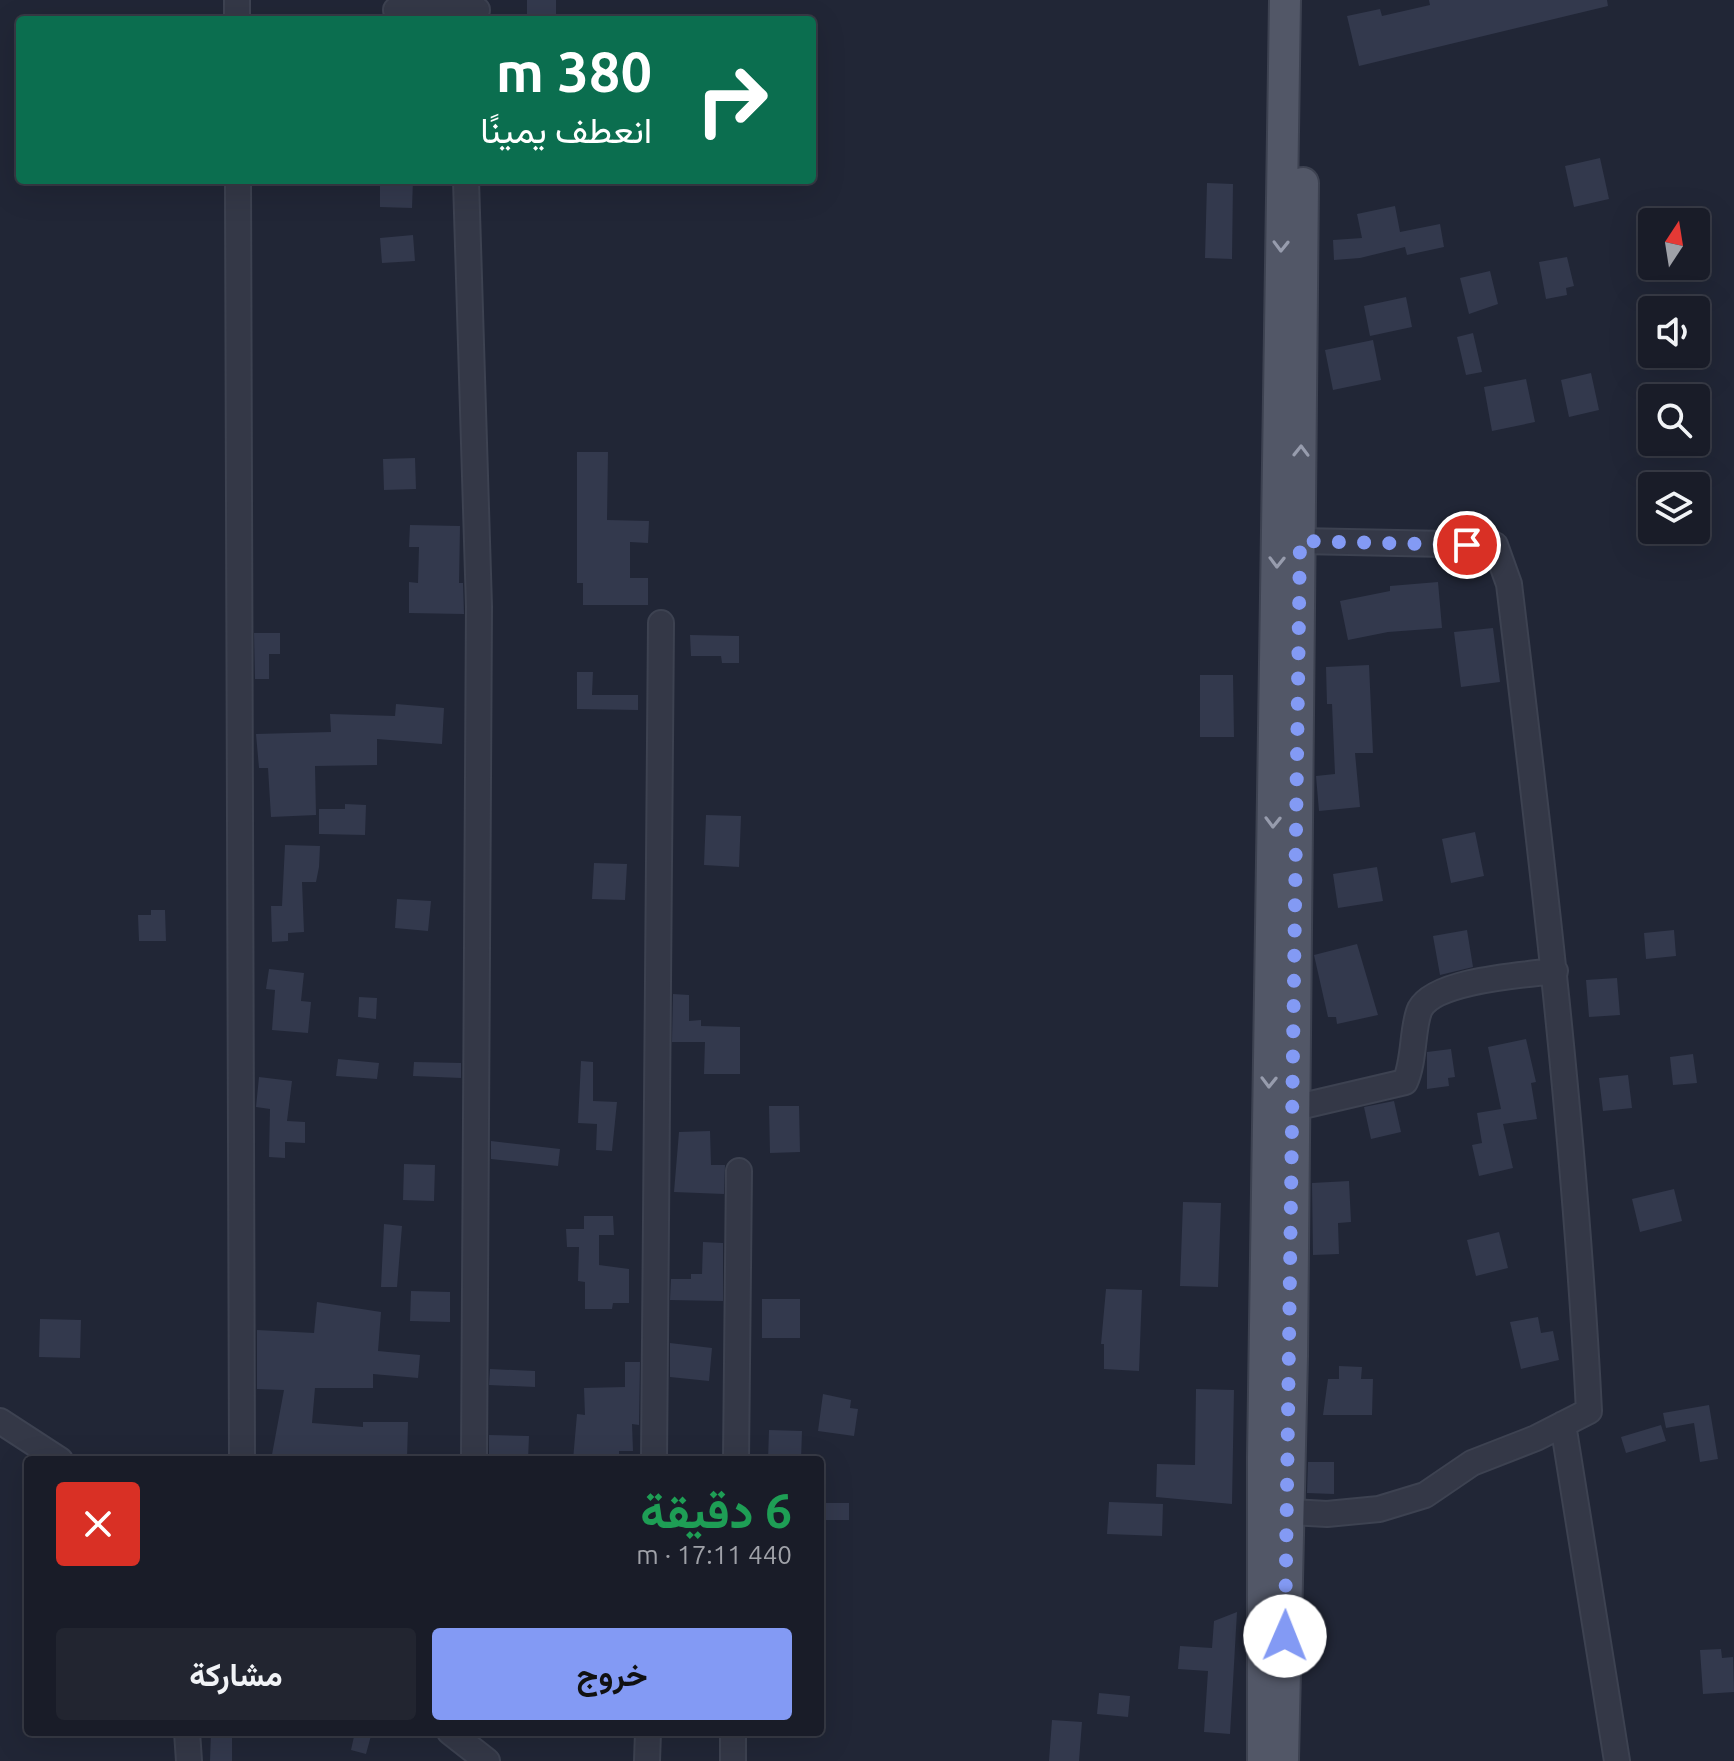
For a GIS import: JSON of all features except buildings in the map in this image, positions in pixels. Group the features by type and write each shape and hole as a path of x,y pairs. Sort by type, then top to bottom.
{"main road":[{"path":"1263,1761 1294,1108 1292,522 1285,0"},
{"path":"1283,1761 1275,1512 1292,522 1305,0"}],"street":[{"path":"396,10 477,10"},
{"path":"238,184 242,1456"},
{"path":"466,184 479,607 474,1456"},
{"path":"1275,1512 1327,1514 1379,1509 1425,1495 1472,1463 1589,1411 1581,1263 1555,971 1509,584 1495,545 1292,522"},
{"path":"654,1456 661,623"},
{"path":"1294,1108 1405,1082 1412,1065 1420,1009 1435,996 1463,984 1555,971"},
{"path":"736,1456 739,1171"},
{"path":"0,1421 54,1456"},
{"path":"1563,1424 1617,1761"},
{"path":"187,1736 189,1761"},
{"path":"457,1736 487,1761"},
{"path":"647,1761 648,1736"},
{"path":"733,1736 733,1761"}],"route":[{"path":"1285,1636 1292,1356 1300,541 1467,545"}]}
